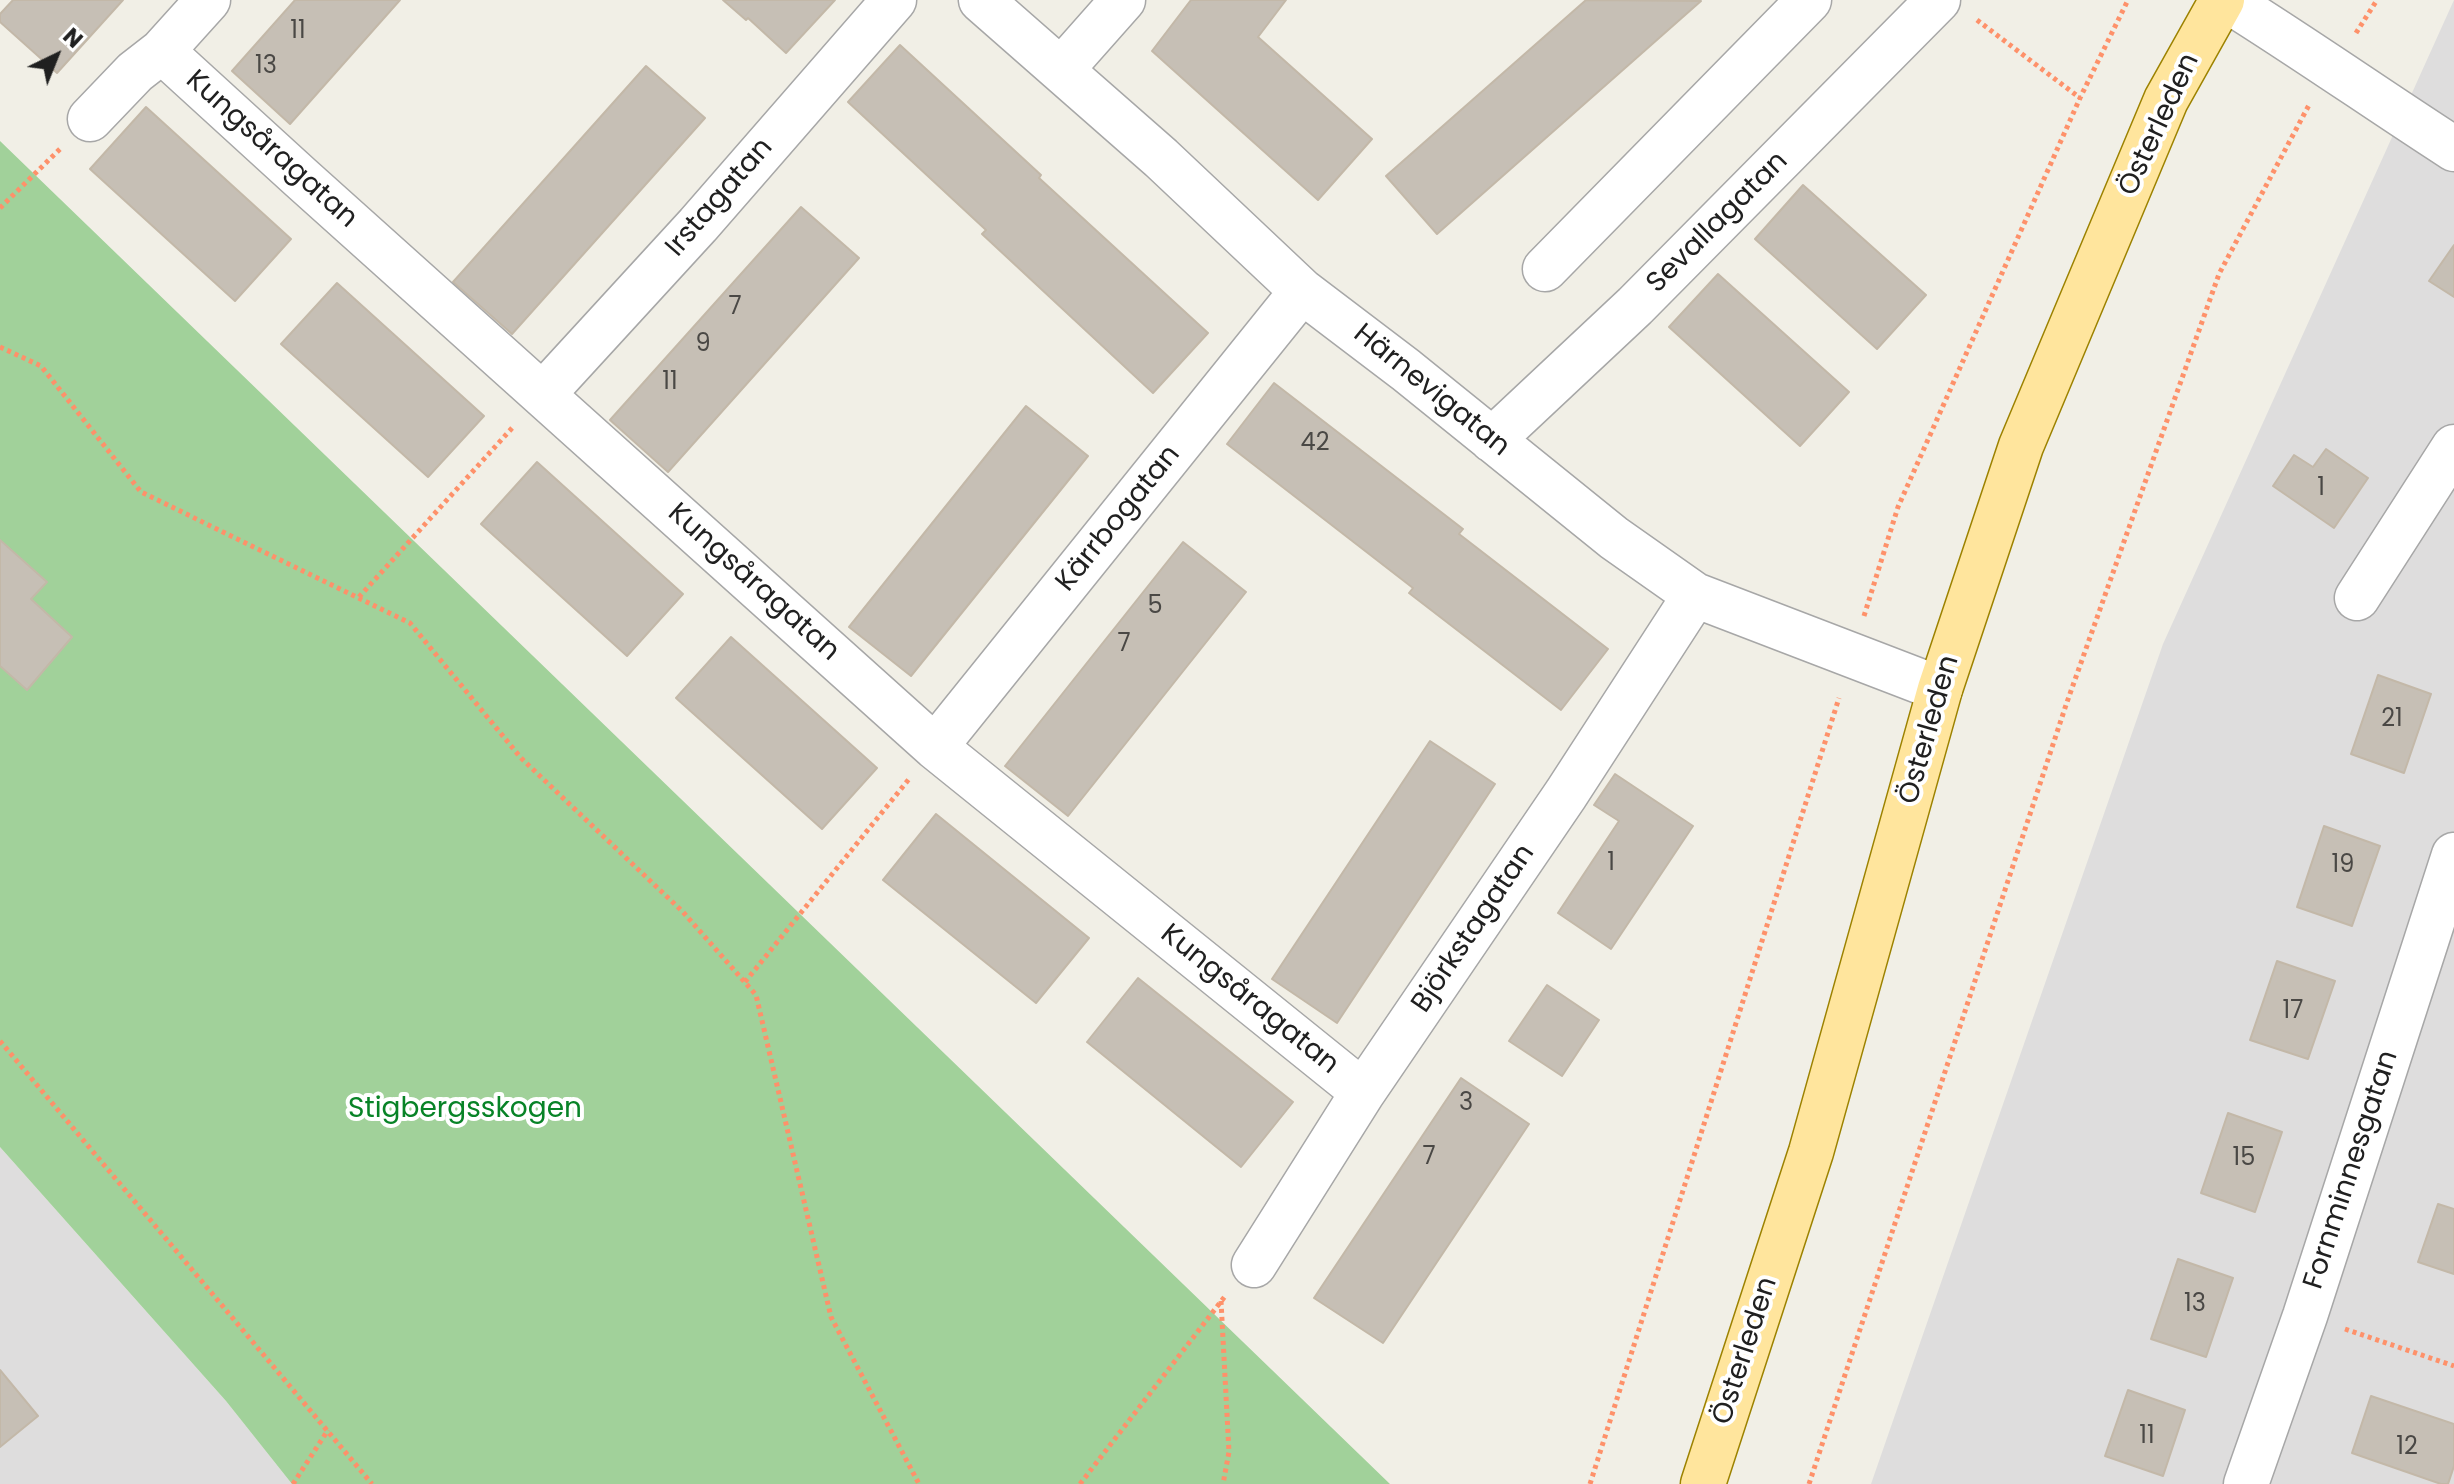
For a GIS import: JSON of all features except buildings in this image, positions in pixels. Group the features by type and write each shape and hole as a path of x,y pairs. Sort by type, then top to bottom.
{"main road":[{"name":"Österleden","path":"1703,1484 1811,1152 1940,689 2021,446 2166,100 2224,0"}],"street":[{"path":"90,119 135,72 162,51 208,0"},
{"name":"Irstagatan","path":"543,394 698,225 894,0"},
{"name":"Härnevigatan","path":"981,0 1172,168 1302,291 1406,370 1614,538 1695,595 1940,689"},
{"path":"1061,70 1123,0"},
{"path":"1545,269 1809,0"},
{"path":"2224,0 2301,46 2454,149"},
{"name":"Sevallagatan","path":"1492,440 1635,306 1932,7"},
{"name":"Kungsåragatan","path":"162,51 935,747 1363,1092"},
{"name":"Kärrbogatan","path":"935,747 1302,291"},
{"path":"2357,598 2454,447"},
{"name":"Björkstagatan","path":"1254,1265 1363,1092 1566,794 1695,595"},
{"name":"Fornminnesgatan","path":"2246,1484 2305,1316 2454,855"}],"path":[{"path":"1590,1484 1898,507 2080,98 2128,0"},
{"path":"1809,1484 2066,705 2219,274 2316,92 2377,0"},
{"path":"1932,7 2080,98"},
{"path":"0,208 90,119"},
{"path":"0,347 41,366 141,492 410,623 521,758 683,912 756,995 831,1317 919,1484"},
{"path":"359,597 543,394"},
{"path":"745,982 935,747"},
{"path":"0,1041 372,1484"},
{"path":"1080,1484 1221,1300 1254,1265"},
{"path":"1221,1300 1229,1452 1223,1484"},
{"path":"2305,1316 2454,1366"},
{"path":"293,1484 328,1430"}],"shaded area":[{"path":"2454,0 2454,1484 1871,1484 2163,644"},
{"path":"0,1147 226,1401 292,1484 0,1484"}],"green space":[{"name":"Stigbergsskogen","path":"0,141 1390,1484 292,1484 226,1401 0,1147"}]}
